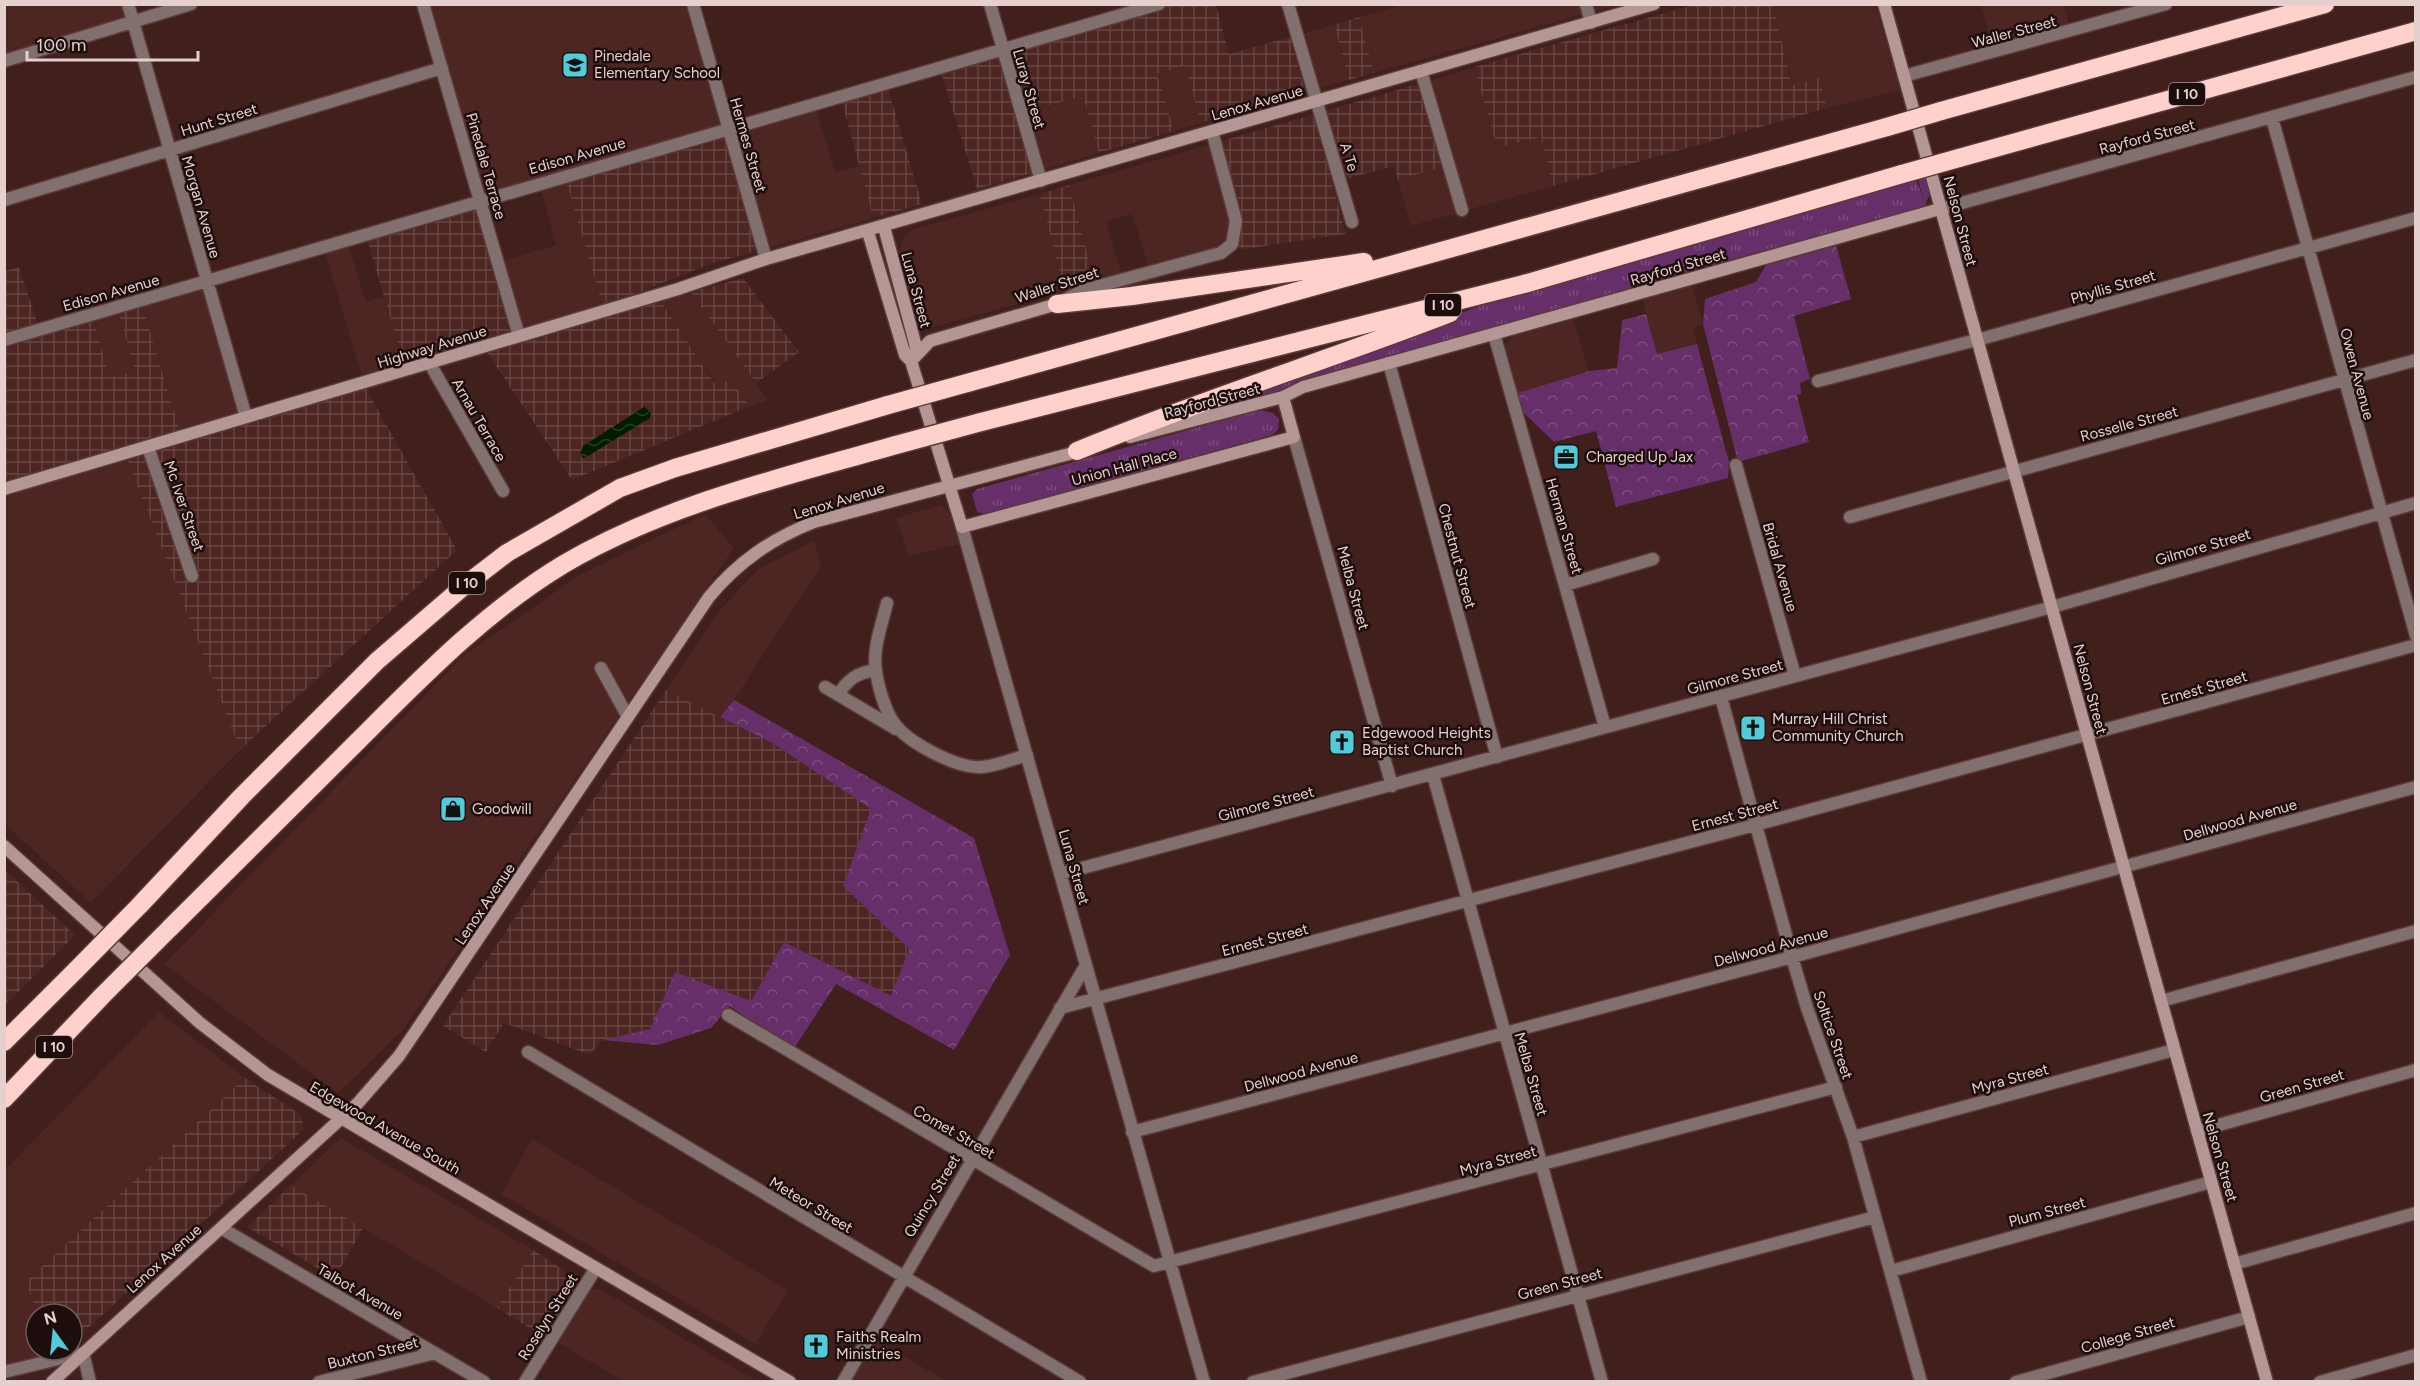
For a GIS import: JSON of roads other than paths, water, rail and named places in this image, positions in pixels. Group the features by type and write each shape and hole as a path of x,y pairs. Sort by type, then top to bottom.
{"highway":[{"name":"I 10","path":"4,1042 139,906 242,796 377,662 464,586 507,553 620,488 675,468 888,405 2325,4"},
{"name":"I 10","path":"4,1099 103,995 449,650 506,604 564,564 620,535 729,493 896,445 1524,284 1902,174 2415,31"},
{"path":"1057,304 1132,296 1367,261 1547,221"},
{"path":"1077,451 1136,427 1357,349 1524,284"}],"street":[{"name":"Morgan Avenue","path":"128,4 246,417"},
{"path":"4,61 191,4"},
{"name":"Pinedale Terrace","path":"423,4 519,336"},
{"name":"Hermes Street","path":"693,4 766,260"},
{"name":"Luray Street","path":"990,4 1041,181"},
{"name":"Edison Avenue","path":"4,340 1159,4"},
{"name":"A Te","path":"1288,4 1341,178 1352,222"},
{"path":"1586,4 1591,22"},
{"name":"Lenox Avenue","path":"868,232 1654,4"},
{"name":"Nelson Street","path":"1884,4 2267,1382"},
{"name":"Waller Street","path":"1904,76 2166,4"},
{"name":"Hunt Street","path":"4,200 442,68"},
{"path":"1421,71 1462,210"},
{"name":"Rayford Street","path":"950,487 1077,451 1283,398 1303,387 2415,77"},
{"name":"Owen Avenue","path":"2272,118 2415,636"},
{"name":"Waller Street","path":"911,361 930,341 1057,304 1084,290 1221,253 1232,244 1236,221 1212,131"},
{"name":"Phyllis Street","path":"1818,381 1977,340 2415,218"},
{"name":"Luna Street","path":"884,227 915,343 916,350 911,361"},
{"name":"Highway Avenue","path":"4,489 430,363 766,260 868,232"},
{"name":"Luna Street","path":"868,232 905,355 911,361 962,527 1204,1382"},
{"name":"Herman Street","path":"1494,334 1605,727"},
{"name":"Rosselle Street","path":"1850,517 2415,360"},
{"name":"Arnau Terrace","path":"430,363 502,491"},
{"name":"Chestnut Street","path":"1389,363 1497,757"},
{"name":"Melba Street","path":"1283,398 1392,786"},
{"name":"Union Hall Place","path":"962,527 1294,437"},
{"name":"Mc Iver Street","path":"148,447 192,576"},
{"name":"Bridal Avenue","path":"1736,465 1795,676"},
{"name":"Lenox Avenue","path":"84,1352 358,1103 399,1056 709,597 726,577 756,551 814,522 915,494 950,487"},
{"name":"Gilmore Street","path":"1060,873 1392,786 2052,607 2415,503"},
{"path":"1565,585 1653,559"},
{"path":"887,603 876,651 875,670 891,720 900,731"},
{"name":"Ernest Street","path":"1060,1008 1755,825 2415,645"},
{"path":"602,668 628,717"},
{"path":"838,695 851,678 875,670"},
{"path":"825,687 950,761 963,766 993,765 1027,755"},
{"name":"Soltice Street","path":"1721,697 1792,957 1807,1008 1853,1137 1921,1382"},
{"name":"Melba Street","path":"1432,775 1602,1382"},
{"name":"Dellwood Avenue","path":"1132,1132 2123,868 2415,787"},
{"name":"Edgewood Avenue South","path":"4,846 200,1023 268,1075 790,1382"},
{"path":"2161,1001 2415,931"},
{"name":"Quincy Street","path":"843,1382 902,1277 1086,965"},
{"name":"Comet Street","path":"728,1015 1154,1266 1169,1263"},
{"name":"Myra Street","path":"1853,1137 2174,1050"},
{"name":"Meteor Street","path":"528,1052 1080,1382"},
{"name":"Green Street","path":"2197,1131 2415,1070"},
{"name":"Myra Street","path":"1169,1263 1836,1087"},
{"name":"Plum Street","path":"1891,1271 2211,1182"},
{"path":"2234,1264 2415,1213"},
{"name":"Green Street","path":"1253,1382 1875,1217"},
{"name":"Talbot Avenue","path":"221,1228 484,1382"},
{"name":"Roselyn Street","path":"525,1382 596,1268"},
{"name":"College Street","path":"2016,1382 2248,1317"},
{"name":"Buxton Street","path":"319,1382 435,1353"},
{"path":"2320,1382 2415,1355"},
{"path":"84,1357 90,1382"},
{"path":"4,1372 46,1362"},
{"name":"Lenox Avenue","path":"52,1382 73,1362"}],"water":[{"path":"644,407 651,412 650,418 583,458 580,454 583,446"}],"place":[{"name":"Pinedale Elementary School","path":"575,65"},
{"name":"Charged Up Jax","path":"1566,457"},
{"name":"Murray Hill Christ Community Church","path":"1753,728"},
{"name":"Edgewood Heights Baptist Church","path":"1342,742"},
{"name":"Goodwill","path":"453,809"},
{"name":"Faiths Realm Ministries","path":"816,1346"}]}
